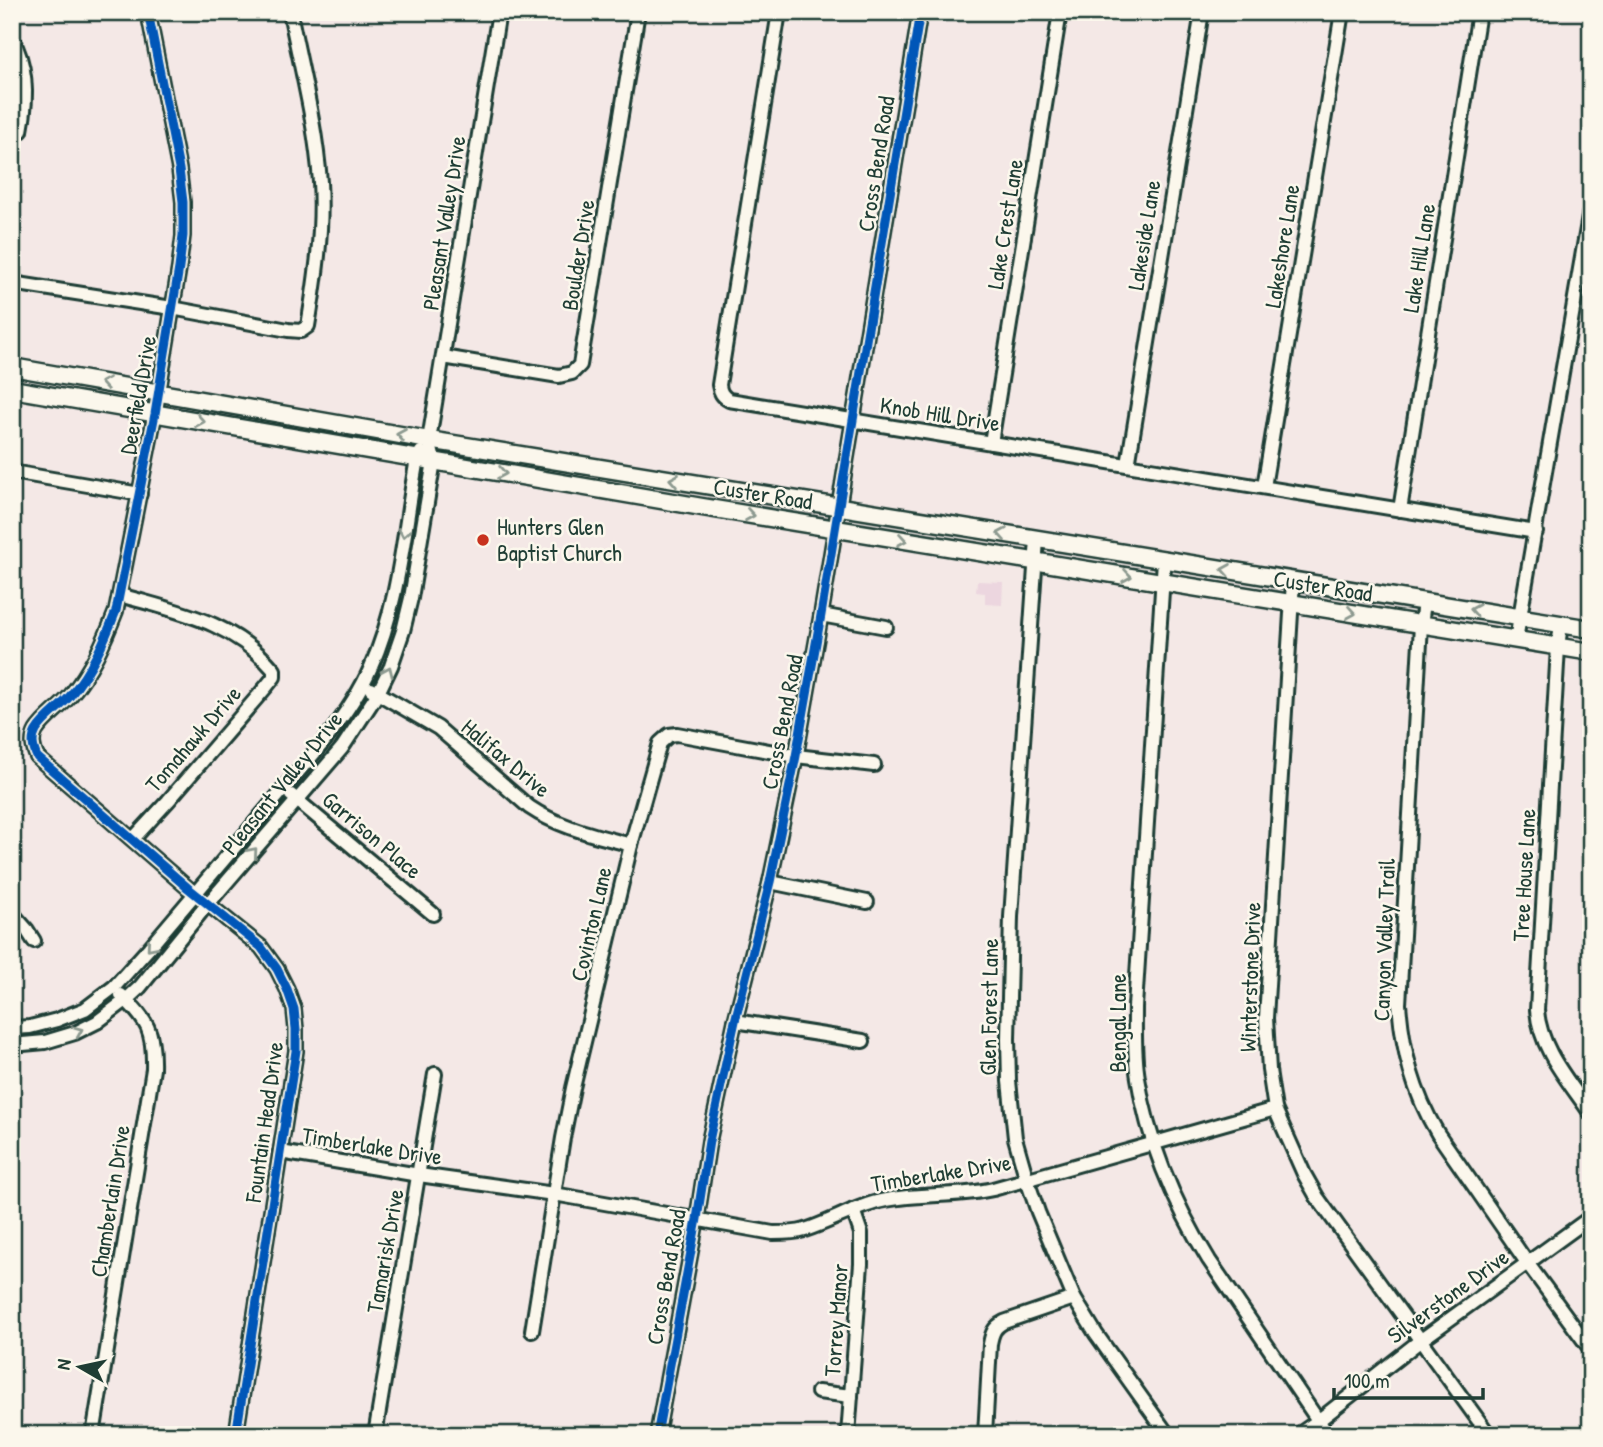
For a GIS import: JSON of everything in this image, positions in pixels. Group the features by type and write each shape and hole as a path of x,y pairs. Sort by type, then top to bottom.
{"main road":[{"name":"Custer Road","path":"12,367 838,508 1591,629"},
{"name":"Custer Road","path":"12,389 835,529 1591,652"}],"street":[{"name":"Deerfield Drive","path":"37,757 33,747 37,730 69,698 89,671 104,642 120,595 155,414 183,236 179,169 148,12"},
{"path":"12,283 172,308 288,331 301,331 308,326 317,276 320,182 315,139 290,12"},
{"name":"Pleasant Valley Drive","path":"14,1028 57,1020 85,1009 114,987 326,740 372,666 383,638 394,594 417,459 429,440 499,12"},
{"name":"Boulder Drive","path":"443,358 559,376 572,373 580,365 638,12"},
{"name":"Knob Hill Drive","path":"779,12 719,385 721,393 729,400 1536,532"},
{"name":"Cross Bend Road","path":"657,1435 709,1140 734,1021 770,882 796,756 854,421 920,12"},
{"name":"Lake Crest Lane","path":"991,443 1060,12"},
{"name":"Lakeside Lane","path":"1128,466 1202,12"},
{"name":"Lakeshore Lane","path":"1264,487 1342,12"},
{"name":"Lake Hill Lane","path":"1400,510 1479,12"},
{"path":"12,39 21,63 26,90 21,131"},
{"path":"1516,640 1591,205"},
{"name":"Pleasant Valley Drive","path":"13,1045 46,1042 75,1033 97,1022 126,1000 342,748 378,693 403,631 434,461 429,440"},
{"path":"12,472 140,494"},
{"name":"Glen Forest Lane","path":"1037,539 1011,917 1008,1039 1015,1138 1038,1212 1074,1298 1096,1334 1168,1435"},
{"name":"Bengal Lane","path":"1164,560 1135,1007 1135,1045 1144,1111 1180,1208 1193,1233 1328,1435"},
{"name":"Winterstone Drive","path":"1293,581 1266,1018 1269,1070 1275,1109 1295,1156 1317,1196 1489,1435"},
{"path":"394,594 411,597"},
{"name":"Tomahawk Drive","path":"120,595 217,625 244,643 274,670 274,677 133,839"},
{"name":"Canyon Valley Trail","path":"1424,602 1399,1004 1403,1047 1413,1082 1426,1114 1438,1134 1591,1350"},
{"path":"821,615 886,627"},
{"name":"Tree House Lane","path":"1561,624 1537,1010 1544,1043 1591,1114"},
{"name":"Halifax Drive","path":"362,685 438,728 544,817 567,828 631,845"},
{"name":"Covinton Lane","path":"532,1331 573,1087 631,845 660,743 677,734 796,756 874,765"},
{"name":"Fountain Head Drive","path":"37,757 195,894 261,947 287,989 294,1009 296,1051 236,1435"},
{"name":"Garrison Place","path":"284,789 433,914"},
{"path":"770,882 867,902"},
{"path":"12,913 34,941"},
{"name":"Chamberlain Drive","path":"93,1435 153,1069 153,1052 147,1024 114,987"},
{"path":"734,1021 863,1041"},
{"path":"12,1058 14,1028"},
{"name":"Tamarisk Drive","path":"374,1435 435,1074"},
{"name":"Timberlake Drive","path":"279,1152 554,1194 773,1233 792,1233 871,1203 888,1199 974,1194 1275,1109"},
{"name":"Torrey Manor","path":"849,1435 862,1233 853,1210"},
{"name":"Silverstone Drive","path":"1298,1435 1420,1340 1591,1217"},
{"path":"985,1435 993,1331 997,1325 1004,1322 1074,1298"},
{"path":"818,1392 851,1396"}],"shaded area":[{"path":"977,581 1003,582 1002,605 985,604 985,593 976,592"}],"cycle path":[{"path":"148,12 183,202 179,268 155,414 116,611 91,666 70,696 39,726 34,734 33,744 37,757 188,888 261,947 277,969 294,1009 296,1051 236,1435"},
{"path":"657,1435 709,1141 735,1021 770,882 796,756 920,12"}],"place":[{"name":"Hunters Glen Baptist Church","path":"483,540"}]}
